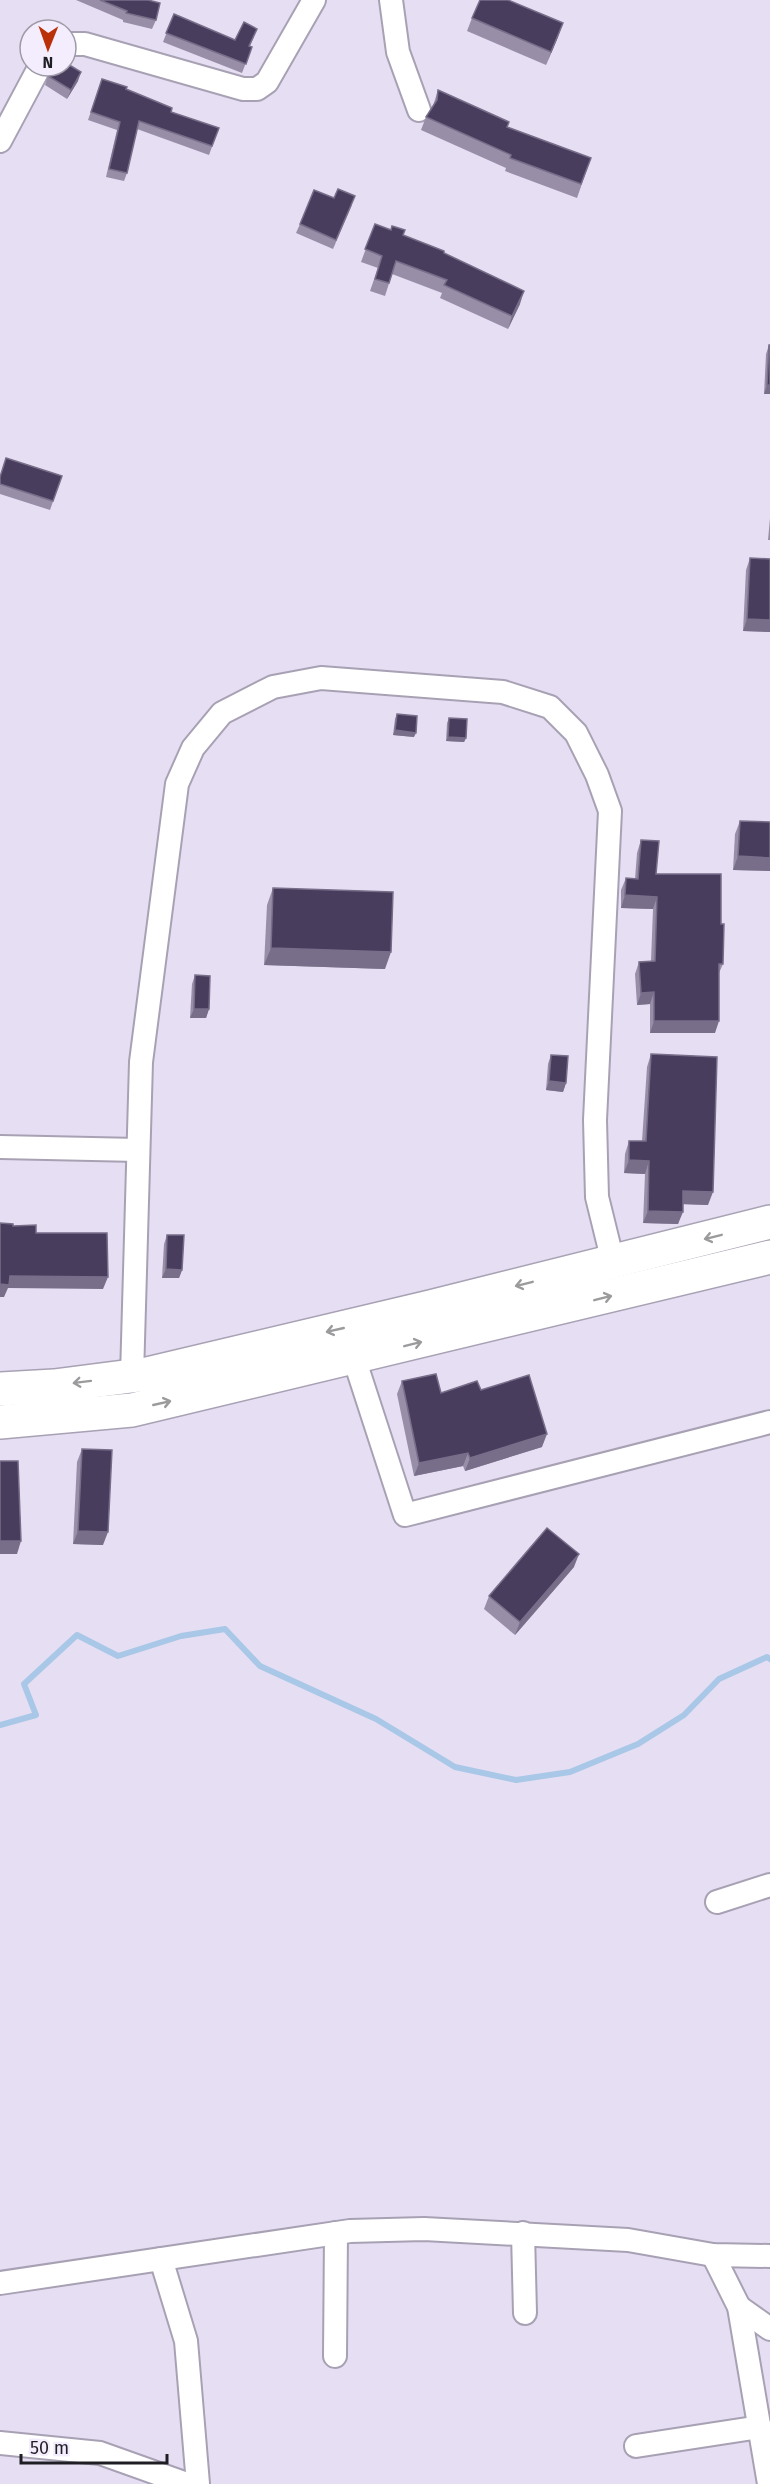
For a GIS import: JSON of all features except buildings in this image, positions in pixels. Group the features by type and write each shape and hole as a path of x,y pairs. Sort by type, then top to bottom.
{"street":[{"path":"78,44 85,44 243,89 257,89 267,82 314,0"},
{"path":"391,0 398,52 419,110"},
{"path":"0,141 34,78"},
{"path":"132,1376 141,1062 177,784 193,748 222,713 273,687 321,678 503,692 550,707 576,734 597,775 610,811 595,1120 597,1197 613,1262"},
{"path":"0,1147 138,1150"},
{"path":"0,1389 54,1386 132,1376 419,1310 770,1222"},
{"path":"0,1422 132,1410 770,1257"},
{"path":"354,1358 405,1515 770,1422"},
{"path":"717,1902 770,1885"},
{"path":"0,2283 336,2234 424,2229 628,2240 713,2254 770,2256"},
{"path":"523,2233 525,2313"},
{"path":"335,2355 336,2234"},
{"path":"713,2254 739,2307 770,2484"},
{"path":"161,2259 186,2341 198,2484"},
{"path":"739,2307 770,2329"},
{"path":"636,2446 760,2427"},
{"path":"0,2443 100,2454 187,2484"}],"waterway":[{"path":"0,1725 36,1715 24,1684 77,1635 118,1656 181,1636 225,1629 260,1666 376,1719 455,1767 516,1780 570,1772 638,1744 684,1715 719,1679 767,1657 770,1659"}]}
